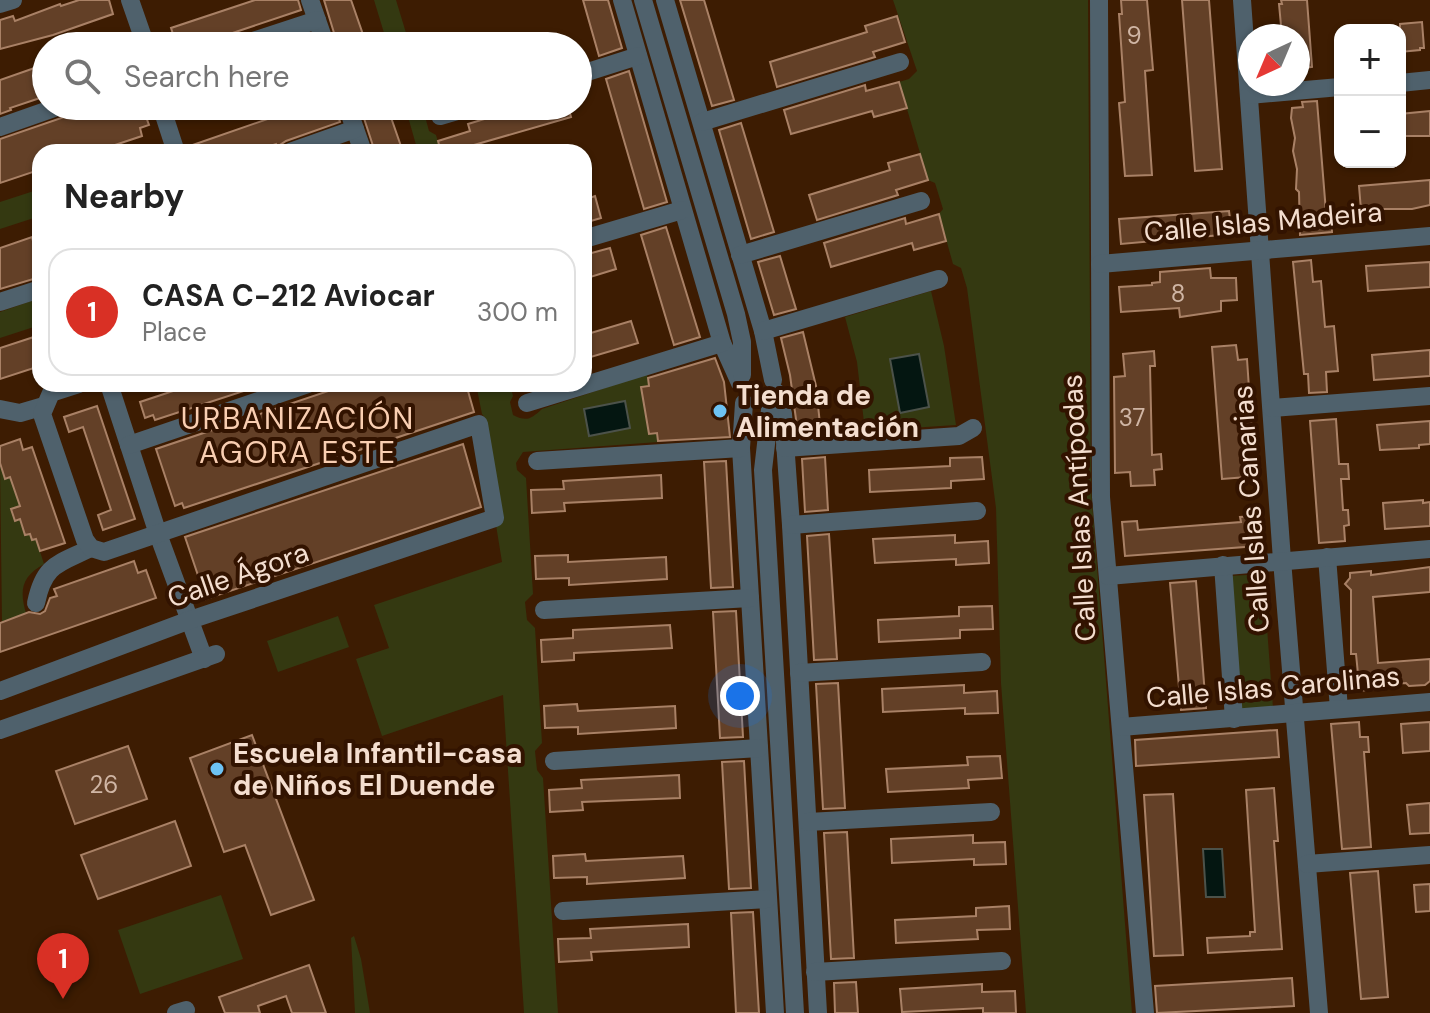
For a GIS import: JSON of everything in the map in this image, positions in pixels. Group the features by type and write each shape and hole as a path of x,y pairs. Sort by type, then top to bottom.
{"street":[{"path":"0,4 13,0"},
{"path":"130,0 141,32"},
{"path":"310,0 321,32"},
{"path":"622,0 722,343 741,380"},
{"path":"643,0 736,314 742,342 739,393 746,404 763,462"},
{"path":"665,0 763,331 772,386 763,462 795,1013"},
{"name":"Calle Islas Antípodas","path":"1099,0 1101,497 1145,1013"},
{"name":"Calle Islas Canarias","path":"1242,0 1244,24"},
{"path":"281,32 317,20"},
{"path":"653,37 679,48"},
{"path":"592,71 638,56"},
{"path":"702,122 900,62"},
{"path":"1406,82 1430,80"},
{"path":"1310,90 1334,88"},
{"name":"Calle Islas Canarias","path":"1249,96 1282,560 1319,1013"},
{"path":"0,127 32,116"},
{"path":"166,120 173,144"},
{"path":"352,120 360,144"},
{"path":"313,144 355,129"},
{"path":"660,129 686,147"},
{"path":"704,211 721,187"},
{"path":"740,255 921,201"},
{"path":"592,237 682,210"},
{"name":"Calle Islas Madeira","path":"1100,264 1430,236"},
{"path":"703,278 716,254"},
{"path":"763,331 939,279"},
{"path":"0,302 32,292"},
{"path":"736,314 783,414 818,1013"},
{"path":"592,383 722,343"},
{"path":"741,380 753,371 772,386"},
{"path":"746,404 762,407 772,386"},
{"path":"54,392 42,414 85,540 91,548 104,552 158,534"},
{"path":"0,730 210,656 190,620 112,392"},
{"path":"129,445 285,392"},
{"path":"527,403 563,392"},
{"path":"1272,408 1430,396"},
{"path":"746,404 741,448 775,1013"},
{"path":"0,409 20,413 44,406"},
{"name":"Calle Ágora","path":"0,691 190,620 495,518 479,424 158,534"},
{"path":"785,448 959,436 973,428"},
{"path":"537,461 741,448"},
{"path":"791,525 977,511"},
{"path":"746,518 766,537"},
{"path":"36,603 41,581 52,567 91,548"},
{"path":"1108,576 1430,549"},
{"path":"1327,557 1339,709"},
{"path":"1223,565 1234,719"},
{"path":"770,603 793,582"},
{"path":"544,610 750,598"},
{"path":"755,675 773,652"},
{"path":"799,673 982,662"},
{"name":"Calle Islas Carolinas","path":"1121,727 1430,702"},
{"path":"779,725 805,757"},
{"path":"554,761 759,748"},
{"path":"764,809 785,832"},
{"path":"808,822 991,812"},
{"path":"1307,864 1430,855"},
{"path":"789,904 811,886"},
{"path":"563,911 767,899"},
{"path":"773,980 792,959"},
{"path":"815,972 1002,961"}],"green space":[{"path":"374,0 396,0 406,32 384,32"},
{"path":"893,0 1088,0 1091,490 1132,1013 1026,1013 1001,683 996,508 967,288 961,268 953,264 939,214 943,209 935,183 928,180 899,82 909,79 917,71"},
{"path":"409,120 426,120 429,131 436,135 439,144 416,144"},
{"path":"32,192 32,219 0,229 0,202"},
{"path":"931,291 944,346 956,425 865,431 857,362 845,317"},
{"path":"32,301 32,328 0,338 0,312"},
{"path":"647,374 649,386 641,387 649,434 657,433 658,442 523,452 516,463 517,470 526,478 533,594 525,602 527,620 535,628 542,743 535,751 537,770 543,778 558,1013 524,1013 503,695 382,736 356,659 389,648 374,605 502,562 496,525 502,518 486,419 478,392 512,392 510,402 513,415 525,419 542,409"},
{"path":"0,464 15,475 20,505 12,509 15,520 20,519 25,535 30,534 32,540 36,539 44,564 31,573 24,584 26,613 2,622"},
{"path":"1263,574 1273,708 1240,710 1230,576"},
{"path":"338,616 349,647 278,672 267,641"},
{"path":"221,895 243,959 140,994 118,930"},
{"path":"354,936 370,1013 355,1013 351,938"}],"shaded area":[{"path":"919,354 929,407 900,413 890,359"},
{"path":"625,401 630,428 589,436 584,409"},
{"path":"1203,849 1222,849 1225,897 1206,897"}],"building":[{"path":"79,0 109,0 113,14 62,32 32,32 32,41 0,49 0,20 13,16 15,21"},
{"path":"255,0 298,0 301,10 236,32 172,32 171,28"},
{"path":"324,0 351,0 362,32 334,32"},
{"path":"583,0 608,0 622,48 599,56"},
{"path":"680,0 704,0 734,100 712,106"},
{"path":"1121,0 1147,0 1153,70 1145,71 1152,175 1125,176 1119,103 1125,102 1119,14 1122,14"},
{"path":"1182,0 1209,0 1222,169 1195,171"},
{"path":"1281,0 1307,0 1309,24 1281,24 1279,4 1282,4"},
{"path":"897,16 905,42 873,52 875,57 777,87 770,62 867,32 865,26"},
{"path":"1422,22 1424,48 1406,51 1406,24 1400,24"},
{"path":"32,69 32,101 0,114 0,80"},
{"path":"629,71 667,202 644,209 606,79"},
{"path":"899,82 907,108 874,117 872,111 791,134 784,110 865,85 866,91"},
{"path":"1317,101 1326,212 1331,212 1332,232 1300,235 1292,108 1303,107 1302,102"},
{"path":"1430,111 1430,136 1406,136 1406,113"},
{"path":"55,120 147,120 149,125 140,128 142,136 118,144 32,144 32,172 0,183 0,139"},
{"path":"265,120 340,122 282,144 196,144"},
{"path":"365,120 392,120 400,144 372,144"},
{"path":"481,120 561,120 477,144 439,144 438,141 470,131 468,124"},
{"path":"741,123 774,232 751,239 719,130"},
{"path":"920,154 928,180 896,190 898,195 817,220 809,195 890,170 888,163"},
{"path":"1430,180 1430,205 1371,212 1361,210 1359,186"},
{"path":"595,196 601,218 592,221 592,197"},
{"path":"1229,211 1232,234 1121,244 1119,219"},
{"path":"939,214 946,241 914,250 912,243 831,267 824,243 905,218 906,224"},
{"path":"666,227 700,337 674,345 641,235"},
{"path":"32,237 32,279 0,289 0,248"},
{"path":"610,248 616,269 592,276 592,253"},
{"path":"780,256 796,309 774,315 758,262"},
{"path":"1311,260 1313,282 1321,281 1325,327 1334,326 1338,371 1326,372 1327,392 1309,393 1308,374 1304,374 1293,262"},
{"path":"1430,262 1430,287 1368,291 1366,266"},
{"path":"1210,268 1211,278 1236,278 1237,300 1221,301 1221,311 1180,317 1179,308 1121,312 1119,287 1152,285 1160,282 1160,272"},
{"path":"631,321 638,343 592,357 592,333"},
{"path":"803,332 816,386 821,434 798,434 790,375 781,338"},
{"path":"32,338 32,369 0,379 0,348"},
{"path":"1236,345 1238,360 1247,359 1254,462 1246,463 1247,477 1222,479 1212,347"},
{"path":"1430,350 1430,376 1374,380 1372,355"},
{"path":"1154,351 1155,366 1150,366 1152,455 1161,454 1162,469 1154,470 1155,485 1131,486 1130,472 1115,473 1114,377 1125,376 1123,354"},
{"path":"715,358 724,382 730,437 658,441 657,433 649,434 641,387 649,386 648,378"},
{"path":"170,392 241,392 155,420 153,415 145,418 140,402"},
{"path":"325,392 468,392 474,412 184,508 182,503 175,506 156,449"},
{"path":"97,406 135,519 103,530 98,515 111,510 83,427 69,432 64,417"},
{"path":"1336,419 1339,464 1348,464 1349,479 1341,479 1343,510 1348,510 1349,525 1344,526 1345,541 1319,543 1310,421"},
{"path":"1430,421 1430,444 1419,445 1419,448 1380,450 1377,425"},
{"path":"20,439 23,450 32,447 65,543 40,551 36,539 32,540 30,534 25,535 20,519 15,521 11,509 20,506 10,477 5,479 0,463 0,446"},
{"path":"463,444 481,507 206,599 185,537"},
{"path":"825,457 828,510 805,512 802,459"},
{"path":"982,457 984,479 951,481 951,488 870,492 869,470 950,466 950,458"},
{"path":"726,461 733,587 711,588 704,462"},
{"path":"661,475 662,498 564,503 565,511 532,513 531,490 564,489 563,481"},
{"path":"1423,500 1423,503 1430,502 1430,526 1385,529 1383,503"},
{"path":"1255,516 1258,546 1125,556 1122,522 1137,521 1138,530 1241,522 1240,517"},
{"path":"829,534 837,659 814,660 807,536"},
{"path":"955,535 955,543 988,541 989,563 956,565 956,559 875,563 873,539"},
{"path":"568,555 568,562 666,557 667,579 569,585 569,578 536,579 535,556"},
{"path":"134,561 138,573 146,570 156,598 0,652 0,623 29,612 40,614 45,611 50,598 57,596 54,589"},
{"path":"1430,567 1430,592 1373,597 1378,663 1430,659 1430,681 1425,685 1380,685 1380,689 1359,691 1353,680 1358,674 1356,654 1351,654 1351,590 1345,584 1350,573 1371,571 1371,575"},
{"path":"1196,581 1206,708 1181,710 1170,583"},
{"path":"992,606 993,629 960,630 960,638 879,642 878,620 959,616 959,607"},
{"path":"736,611 743,737 720,738 713,612"},
{"path":"670,625 672,648 574,653 574,660 542,662 541,640 573,638 573,630"},
{"path":"838,683 845,808 823,809 816,684"},
{"path":"964,685 964,693 997,691 998,713 965,714 965,708 883,712 882,689"},
{"path":"577,704 578,711 675,706 676,728 578,734 578,727 545,728 544,706"},
{"path":"1359,722 1360,737 1368,737 1369,752 1364,752 1371,847 1342,849 1331,724"},
{"path":"1430,722 1430,751 1403,753 1401,724"},
{"path":"1277,730 1279,757 1136,766 1135,740"},
{"path":"252,735 314,900 271,915 245,845 224,852 190,758"},
{"path":"128,746 147,799 75,824 56,771"},
{"path":"1000,756 1002,778 968,780 969,788 888,792 886,769 968,765 967,757"},
{"path":"744,761 751,888 729,889 722,762"},
{"path":"679,775 680,798 582,802 583,810 550,812 549,790 582,788 581,780"},
{"path":"1274,788 1278,841 1274,841 1282,949 1208,953 1207,938 1250,936 1250,932 1255,932 1246,790"},
{"path":"1173,794 1183,955 1154,956 1144,795"},
{"path":"1430,803 1430,833 1410,834 1407,805"},
{"path":"175,821 191,866 98,899 81,855"},
{"path":"847,832 854,958 831,959 824,833"},
{"path":"973,835 973,843 1005,842 1006,864 974,865 974,859 892,863 891,839"},
{"path":"585,854 586,861 683,856 685,878 587,884 587,877 554,878 553,856"},
{"path":"1378,871 1388,997 1361,999 1350,873"},
{"path":"1430,884 1430,911 1416,912 1414,885"},
{"path":"1009,906 1010,929 977,930 978,939 896,943 895,920 976,916 976,908"},
{"path":"753,912 759,1013 736,1013 731,913"},
{"path":"688,924 689,947 591,952 592,960 559,962 558,939 591,938 590,929"},
{"path":"309,965 326,1013 292,1013 286,996 258,1006 260,1013 225,1013 219,997"},
{"path":"1292,978 1294,1006 1157,1013 1155,986"},
{"path":"856,982 858,1013 835,1013 834,983"},
{"path":"982,984 982,992 1015,991 1016,1013 983,1013 983,1008 902,1012 900,989"}],"place":[{"name":"Tienda de Alimentación","path":"720,411"},
{"name":"Escuela Infantil-casa de Niños El Duende","path":"217,769"},
{"name":"CASA C-212 Aviocar","path":"63,999"}],"district":[{"name":"URBANIZACIÓN AGORA ESTE","path":"298,435"}]}
